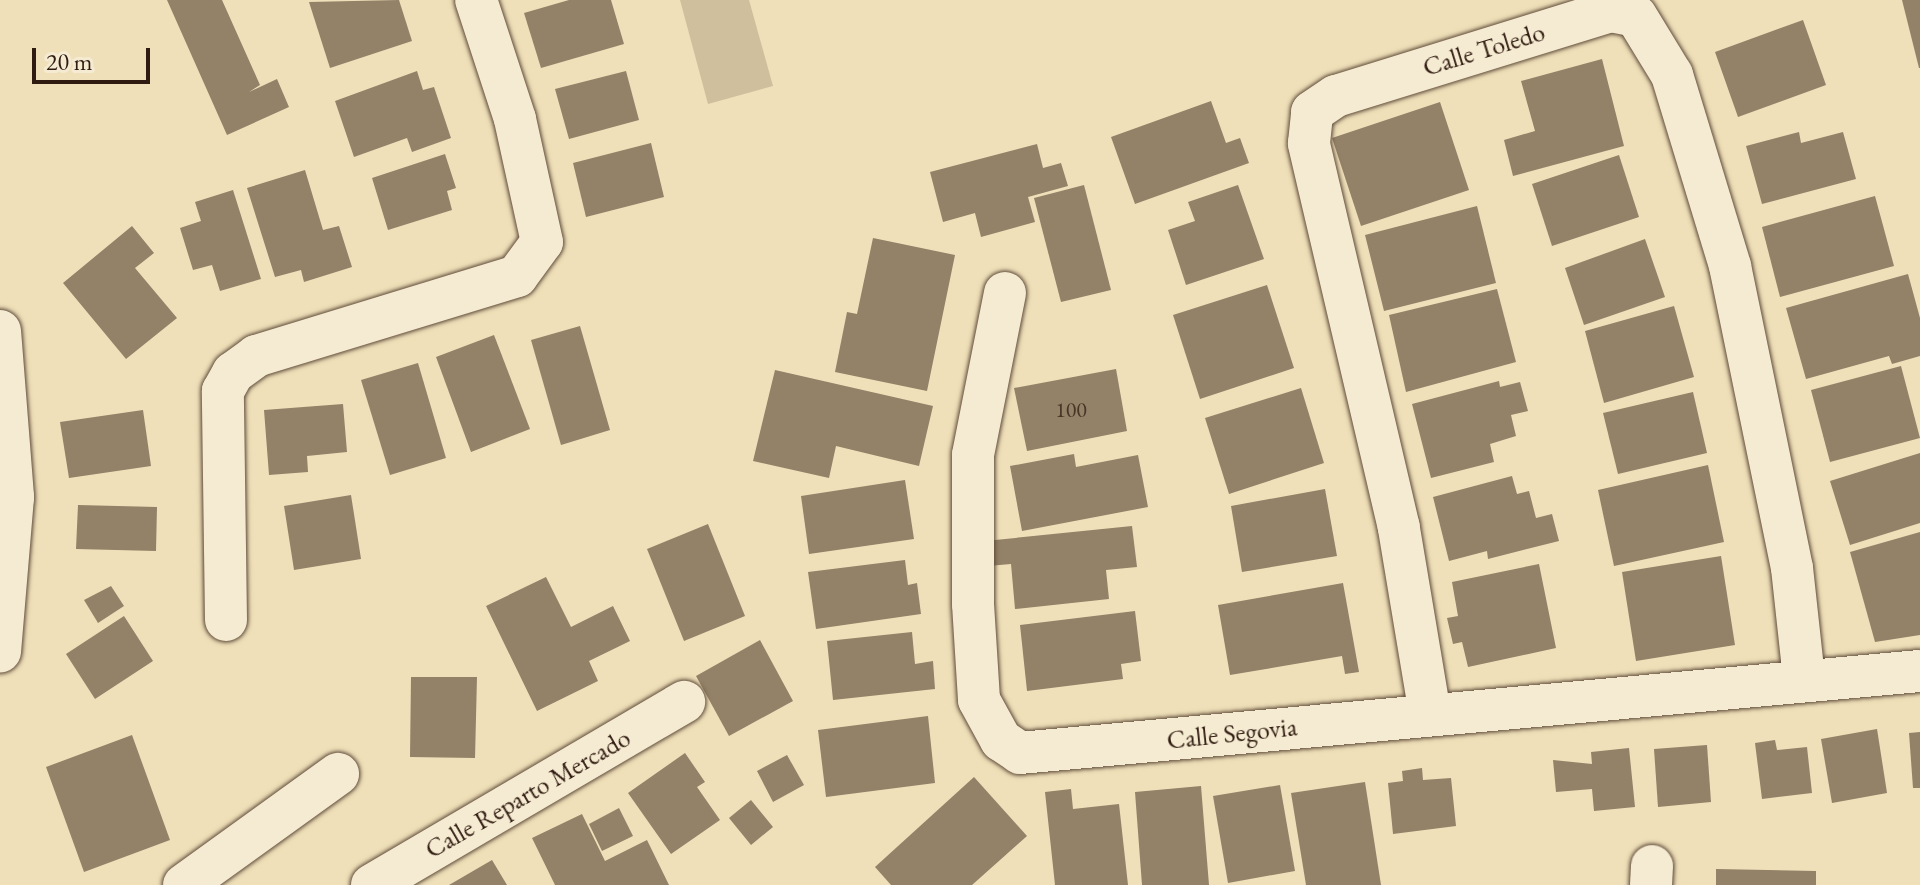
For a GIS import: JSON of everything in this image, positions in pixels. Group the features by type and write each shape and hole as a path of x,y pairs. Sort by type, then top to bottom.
{"street":[{"path":"226,620 223,391 233,373 256,356 517,276 542,242 515,119 476,0"},
{"name":"Calle Toledo","path":"1430,714 1399,528 1309,143 1312,112 1336,96 1610,11 1636,16 1672,75 1730,266 1792,568 1804,678"},
{"name":"Calle Segovia","path":"1005,293 986,367 970,515 979,700 1001,740 1020,753 1049,753 1804,678 1920,671"},
{"path":"0,331 13,497 0,651"},
{"name":"Calle Reparto Mercado","path":"372,885 684,702"},
{"path":"184,885 338,774"}],"shaded area":[{"path":"680,0 749,0 773,86 708,104"}],"building":[{"path":"167,0 222,0 260,85 249,92 277,79 289,107 227,135"},
{"path":"399,0 412,41 330,68 309,2"},
{"path":"569,0 611,0 624,44 541,68 524,13"},
{"path":"1902,0 1920,0 1920,68 1919,68"},
{"path":"1803,20 1826,85 1738,117 1715,52"},
{"path":"1602,59 1624,146 1513,176 1504,140 1535,131 1521,81"},
{"path":"417,71 423,90 434,87 451,138 412,152 407,138 354,157 335,101"},
{"path":"626,71 639,120 569,139 555,89"},
{"path":"1211,101 1226,143 1240,138 1249,163 1135,204 1111,137"},
{"path":"1440,102 1469,190 1361,226 1332,138"},
{"path":"1799,132 1801,143 1843,132 1856,179 1762,204 1746,146"},
{"path":"651,143 664,197 586,217 573,163"},
{"path":"1037,144 1043,168 1061,163 1068,186 1028,197 1035,222 981,237 975,213 943,222 930,172"},
{"path":"445,154 456,188 447,191 452,210 388,230 372,178"},
{"path":"1619,155 1639,217 1552,246 1532,184"},
{"path":"305,170 323,230 339,226 352,267 304,282 301,270 275,277 247,188"},
{"path":"1084,185 1111,290 1061,302 1034,198"},
{"path":"1238,185 1264,259 1186,285 1168,230 1195,221 1188,202"},
{"path":"233,190 261,279 220,291 212,265 193,270 180,228 201,221 195,202"},
{"path":"1875,196 1894,266 1780,297 1762,227"},
{"path":"1477,206 1496,283 1384,311 1365,235"},
{"path":"132,226 154,253 135,268 177,318 126,359 63,283"},
{"path":"873,238 955,255 927,391 835,372 847,312 857,314"},
{"path":"1645,239 1665,297 1584,325 1565,268"},
{"path":"1908,274 1920,318 1920,356 1892,364 1889,356 1806,379 1786,308"},
{"path":"1267,285 1294,368 1200,399 1173,315"},
{"path":"1497,289 1516,362 1406,392 1389,315"},
{"path":"1674,306 1694,377 1604,403 1585,331"},
{"path":"580,326 610,430 561,445 531,340"},
{"path":"494,335 530,429 471,452 436,357"},
{"path":"418,363 446,458 390,475 361,380"},
{"path":"1901,366 1920,438 1830,462 1811,390"},
{"path":"1116,369 1127,431 1027,451 1014,388"},
{"path":"775,370 933,406 919,466 836,446 829,478 753,461"},
{"path":"1499,381 1500,387 1520,382 1528,411 1511,415 1516,436 1490,444 1494,462 1431,478 1412,404"},
{"path":"1301,388 1324,463 1229,494 1205,418"},
{"path":"1693,392 1707,453 1618,474 1603,413"},
{"path":"343,404 347,452 307,456 308,472 269,475 264,410"},
{"path":"143,410 151,466 69,478 60,422"},
{"path":"1920,453 1920,523 1850,545 1830,481"},
{"path":"1074,454 1076,467 1138,455 1148,507 1022,531 1010,466"},
{"path":"1708,465 1724,542 1614,566 1598,490"},
{"path":"1512,476 1517,494 1529,491 1536,518 1552,514 1559,541 1488,559 1487,551 1449,561 1433,497"},
{"path":"905,480 914,539 809,554 801,496"},
{"path":"1325,489 1337,556 1242,572 1231,506"},
{"path":"351,495 361,559 294,570 284,506"},
{"path":"78,505 157,507 156,551 76,549"},
{"path":"708,524 745,616 684,641 647,549"},
{"path":"1132,526 1137,567 1106,570 1109,599 1015,609 1011,564 988,566 985,541"},
{"path":"1920,532 1920,635 1875,642 1850,552"},
{"path":"1721,556 1735,645 1636,661 1622,572"},
{"path":"905,560 908,585 917,583 921,614 816,629 808,572"},
{"path":"1539,564 1556,648 1468,667 1462,642 1453,644 1447,618 1458,616 1452,582"},
{"path":"546,577 571,627 613,606 630,641 589,661 598,681 537,711 486,606"},
{"path":"1343,583 1359,672 1345,674 1342,656 1230,675 1218,605"},
{"path":"111,586 124,606 98,623 84,600"},
{"path":"1135,611 1141,661 1121,664 1123,679 1027,691 1020,625"},
{"path":"124,616 153,661 95,699 66,654"},
{"path":"912,632 915,664 933,661 935,689 833,700 827,641"},
{"path":"760,640 793,701 729,736 696,676"},
{"path":"411,677 477,677 475,758 410,757"},
{"path":"928,716 935,783 826,797 818,730"},
{"path":"1877,729 1887,793 1832,803 1821,739"},
{"path":"1920,732 1920,788 1913,788 1909,733"},
{"path":"132,735 170,840 84,872 46,767"},
{"path":"1775,740 1777,750 1807,747 1812,793 1762,799 1755,743"},
{"path":"1707,745 1711,802 1658,807 1654,749"},
{"path":"1629,748 1635,807 1594,811 1592,789 1556,792 1553,760 1592,764 1591,752"},
{"path":"685,753 705,782 697,787 720,820 671,854 628,793"},
{"path":"787,755 804,785 773,802 757,771"},
{"path":"1422,768 1423,780 1451,778 1456,826 1393,834 1388,783 1403,781 1402,771"},
{"path":"974,777 1027,836 972,885 891,885 875,867"},
{"path":"1365,782 1381,885 1306,885 1291,793"},
{"path":"1280,785 1295,871 1228,883 1213,796"},
{"path":"1201,786 1209,885 1142,885 1135,792"},
{"path":"1071,789 1073,809 1119,804 1128,885 1055,885 1045,792"},
{"path":"751,800 773,827 751,845 729,818"},
{"path":"619,808 633,836 602,851 589,824"},
{"path":"582,814 605,861 647,840 669,885 555,885 532,838"},
{"path":"492,860 507,885 449,885"},
{"path":"1716,869 1816,871 1816,885 1716,885"}]}
